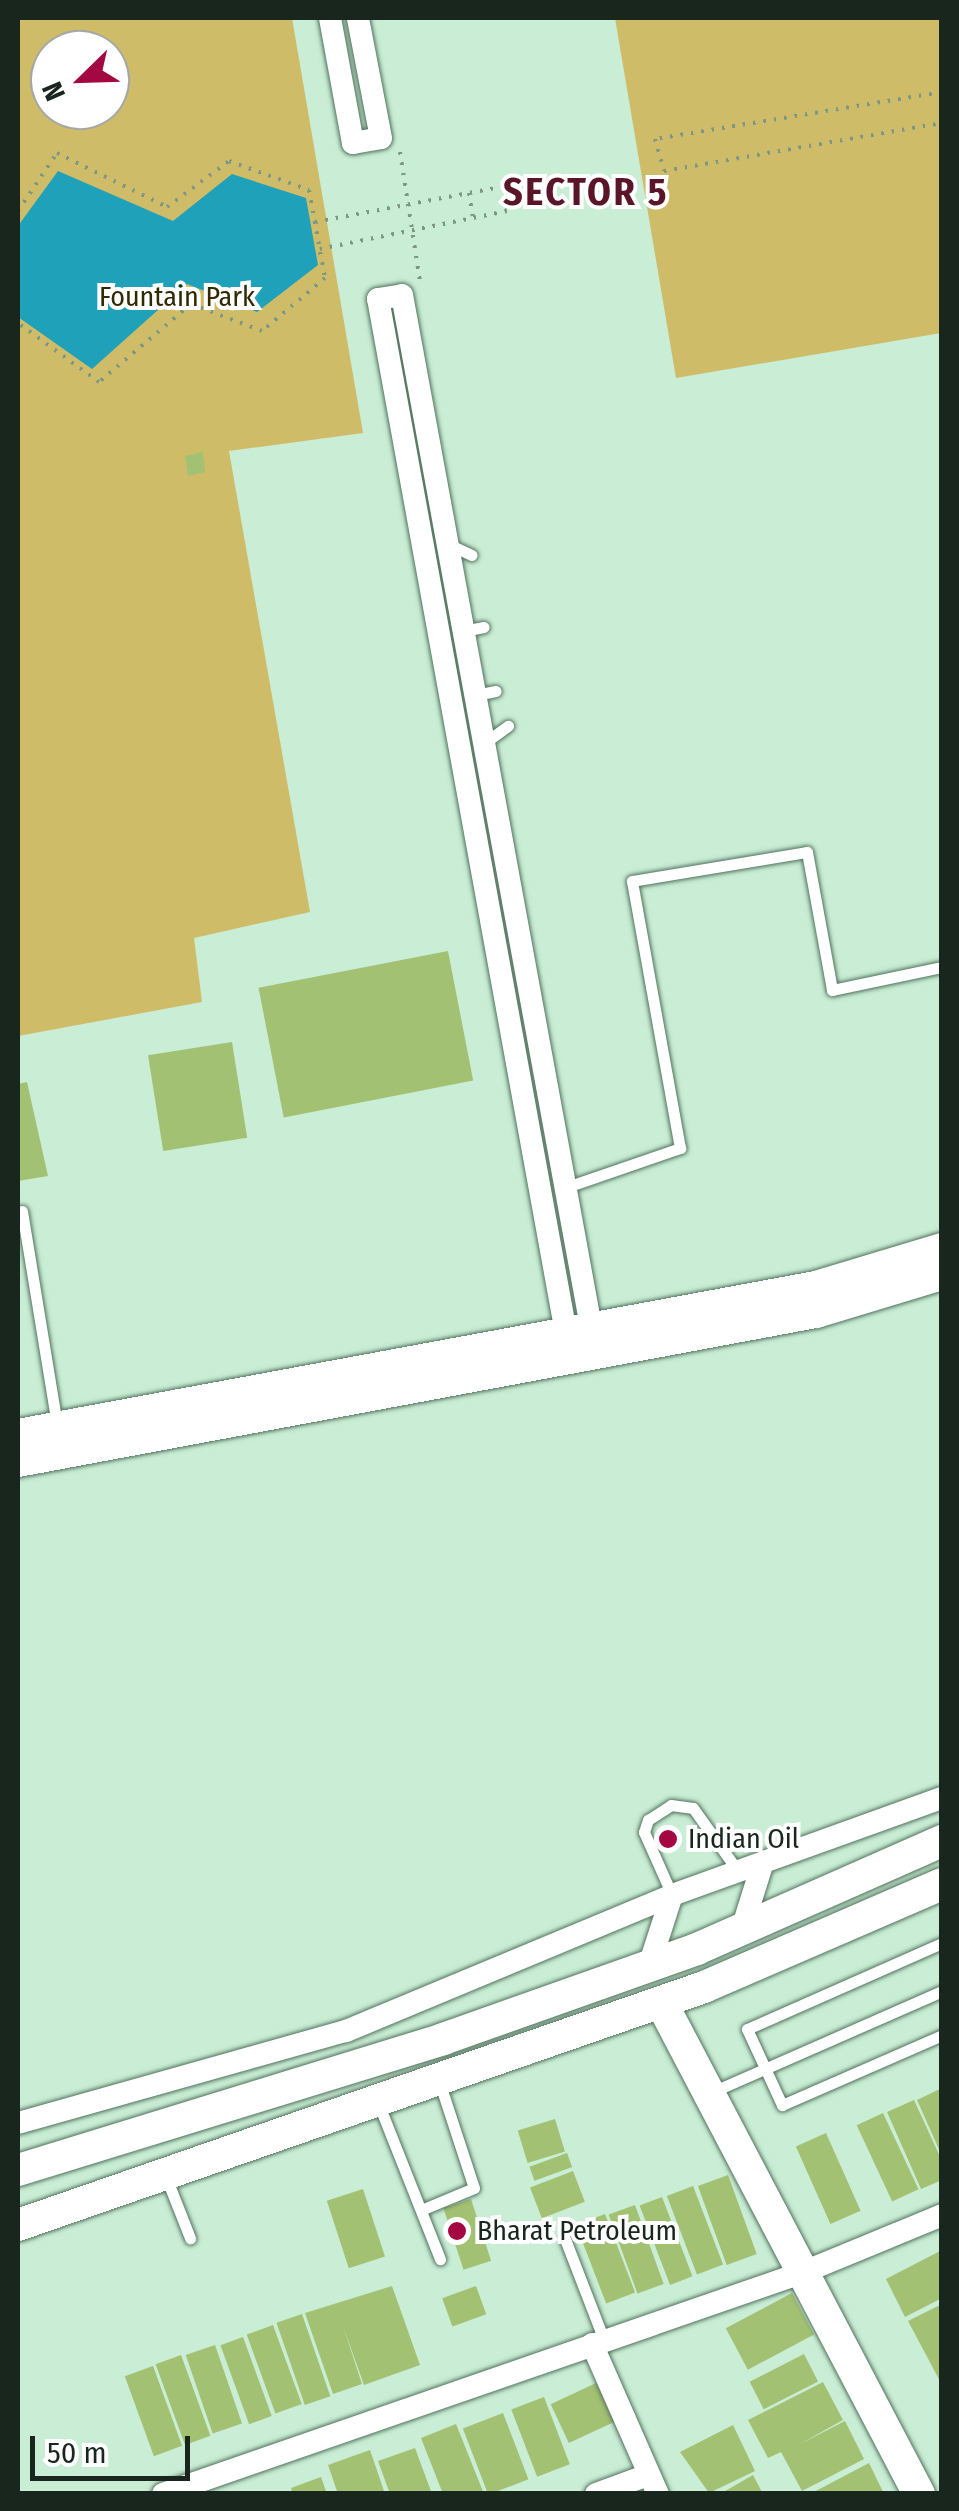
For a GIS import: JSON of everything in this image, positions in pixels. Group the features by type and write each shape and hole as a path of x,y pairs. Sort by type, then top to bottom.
{"street":[{"path":"330,18 353,143 381,138 358,18"},
{"path":"402,294 447,544 474,629 486,693 484,744 566,1188 581,1344 540,1192 378,299 402,294"},
{"path":"395,394 419,390"},
{"path":"581,1344 816,1287 942,1249"},
{"path":"18,1461 60,1440 581,1344 816,1312 942,1274"},
{"path":"18,1435 60,1440"},
{"path":"18,2123 346,2031 672,1895 942,1798"},
{"path":"18,2170 443,2039 649,1966 942,1841"},
{"path":"742,1929 762,1865"},
{"path":"18,2226 661,2002 942,1884"},
{"path":"649,1966 672,1895"},
{"path":"661,2002 919,2494"},
{"path":"163,2494 804,2272 942,2216"},
{"path":"596,2494 653,2484 598,2342"}],"lane":[{"path":"447,544 472,555"},
{"path":"484,744 508,726"},
{"path":"540,1192 566,1188 680,1148 632,882 806,852 832,990 942,967"},
{"path":"22,1211 60,1440"},
{"path":"672,1895 644,1832 648,1820 671,1805 693,1808 738,1872"},
{"path":"942,1943 747,2029 782,2105 942,2034"},
{"path":"709,2093 942,1991"},
{"path":"421,2210 474,2188 438,2080"},
{"path":"378,2100 440,2259"},
{"path":"165,2173 190,2238"},
{"path":"565,2239 598,2342"}],"path":[{"path":"942,92 655,139 664,171 942,123"},
{"path":"400,152 420,281"},
{"path":"18,211 57,153 167,208 229,161 309,190 325,278 262,331 191,304 98,382 18,323"},
{"path":"315,222 505,186 508,212 320,249"},
{"path":"469,192 473,218"}],"green space":[{"name":"Fountain Park","path":"18,18 292,18 363,433 229,451 310,912 194,938 202,1002 18,1036"},
{"path":"615,18 941,18 941,333 676,378"}],"water":[{"path":"58,171 173,221 232,174 306,198 318,265 257,312 187,284 92,369 18,317 18,226"}],"building":[{"path":"203,452 205,472 188,476 185,456"},
{"path":"448,951 473,1081 284,1117 259,988"},
{"path":"232,1042 247,1138 163,1151 148,1055"},
{"path":"27,1082 48,1176 18,1181 18,1084"},
{"path":"942,2088 942,2156 917,2100"},
{"path":"914,2100 942,2161 942,2180 921,2189 887,2112"},
{"path":"883,2113 918,2189 892,2201 857,2125"},
{"path":"555,2119 565,2152 528,2163 518,2130"},
{"path":"826,2133 861,2211 830,2224 796,2146"},
{"path":"567,2153 572,2167 535,2181 529,2167"},
{"path":"573,2171 585,2202 542,2218 530,2187"},
{"path":"728,2175 757,2254 727,2265 698,2186"},
{"path":"693,2186 723,2264 697,2274 667,2196"},
{"path":"363,2189 385,2257 349,2268 327,2201"},
{"path":"662,2197 692,2276 670,2285 640,2206"},
{"path":"471,2199 491,2261 464,2270 443,2208"},
{"path":"635,2205 664,2284 637,2294 609,2215"},
{"path":"605,2214 635,2292 606,2304 576,2225"},
{"path":"942,2250 942,2298 905,2317 886,2279"},
{"path":"392,2286 420,2365 364,2385 343,2326 362,2384 333,2394 305,2313"},
{"path":"476,2286 486,2314 452,2327 442,2298"},
{"path":"792,2293 814,2334 748,2370 726,2328"},
{"path":"942,2304 942,2385 908,2321"},
{"path":"302,2314 330,2396 305,2405 276,2323"},
{"path":"273,2325 302,2404 275,2414 247,2335"},
{"path":"243,2337 272,2416 249,2424 220,2345"},
{"path":"215,2345 242,2423 213,2434 186,2355"},
{"path":"804,2354 818,2382 764,2409 750,2382"},
{"path":"181,2355 210,2436 185,2445 156,2364"},
{"path":"153,2366 182,2446 154,2456 125,2376"},
{"path":"823,2382 843,2420 798,2445 845,2421 864,2459 802,2491 781,2452 768,2458 748,2420"},
{"path":"596,2383 614,2422 569,2443 551,2404"},
{"path":"544,2397 570,2464 537,2477 511,2410"},
{"path":"503,2413 528,2479 488,2494 463,2428"},
{"path":"456,2424 484,2494 443,2494 421,2438"},
{"path":"733,2425 755,2471 709,2493 680,2452"},
{"path":"415,2448 432,2494 390,2494 378,2461"},
{"path":"370,2450 385,2494 338,2494 328,2465"},
{"path":"869,2463 884,2494 810,2494"},
{"path":"753,2475 763,2494 720,2494"},
{"path":"321,2477 327,2494 293,2494 291,2488"}],"place":[{"name":"Indian Oil","path":"668,1839"},
{"name":"Bharat Petroleum","path":"457,2231"}],"district":[{"name":"SECTOR 5","path":"586,193"}]}
